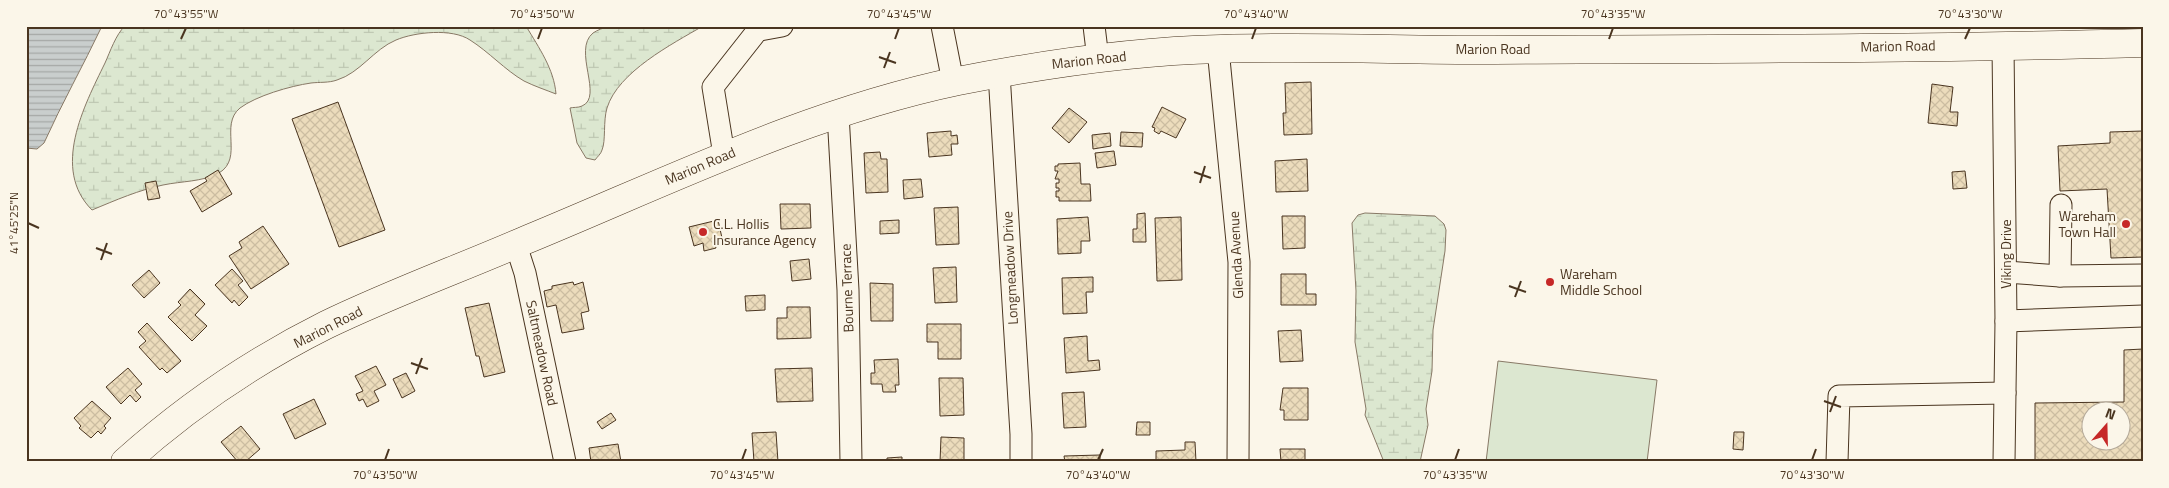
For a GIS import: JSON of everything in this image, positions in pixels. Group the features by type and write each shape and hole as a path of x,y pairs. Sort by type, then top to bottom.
{"main road":[{"name":"Marion Road","path":"125,462 203,399 261,362 325,326 404,290 516,245 724,155 838,114 954,82 1056,63 1340,37 1490,50 2143,44"}],"street":[{"path":"724,155 713,87 760,28 782,26"},
{"path":"942,26 954,82"},
{"path":"1094,26 1098,59"},
{"name":"Viking Drive","path":"2003,45 2006,272 2004,462"},
{"name":"Glenda Avenue","path":"1218,49 1239,262 1238,462"},
{"name":"Longmeadow Drive","path":"999,74 1021,434 1021,462"},
{"name":"Bourne Terrace","path":"838,114 848,290 851,462"},
{"path":"2060,276 2061,205"},
{"name":"Saltmeadow Road","path":"516,245 525,274 564,462"},
{"path":"2006,272 2060,276 2143,275"},
{"path":"2006,321 2143,316"},
{"path":"1838,462 1839,396 2005,393"}],"green space":[{"path":"125,26 526,26 549,67 556,94 524,81 477,45 462,36 433,32 404,37 388,44 345,77 334,81 293,86 255,99 240,108 234,115 231,123 230,159 226,167 219,173 199,180 163,185 145,190 92,210 80,194 74,176 75,137 88,98 116,38"},
{"path":"608,26 703,26 662,50 634,71 622,83 613,95 607,108 603,146 601,153 595,160 586,158 577,143 570,108 580,107 588,101 590,83 586,61 587,41 593,33"},
{"path":"1365,213 1435,216 1444,224 1446,230 1445,251 1433,330 1432,371 1426,409 1428,425 1420,462 1384,462 1365,415 1366,409 1355,342 1356,291 1352,223 1358,215"},
{"path":"1498,361 1657,380 1647,462 1486,462"}],"shaded area":[{"path":"26,26 102,26 44,143 37,149 26,148"}],"building":[{"path":"1311,82 1312,134 1284,135 1283,113 1286,113 1285,83"},
{"path":"1932,84 1953,87 1950,112 1958,112 1957,126 1928,123"},
{"path":"338,102 385,230 339,247 292,119"},
{"path":"1162,107 1186,119 1176,138 1161,131 1159,134 1152,127"},
{"path":"1069,108 1087,122 1069,143 1052,128"},
{"path":"951,131 951,136 957,135 958,144 951,144 952,155 929,157 927,133"},
{"name":"Wareham Town Hall","path":"2143,131 2143,257 2111,258 2107,189 2060,191 2058,146 2110,143 2110,132"},
{"path":"1121,132 1143,133 1142,147 1120,146"},
{"path":"1110,133 1111,146 1093,149 1092,135"},
{"path":"1114,151 1116,165 1097,168 1095,153"},
{"path":"880,152 881,159 887,159 888,192 866,193 864,153"},
{"path":"1307,159 1308,191 1276,192 1275,161"},
{"path":"1080,163 1081,184 1090,184 1091,201 1059,201 1059,197 1056,197 1056,191 1059,191 1059,188 1056,188 1056,183 1059,183 1059,179 1055,179 1058,171 1055,171 1055,166 1058,166 1058,164"},
{"path":"218,170 232,194 202,212 190,191 207,181 205,178"},
{"path":"1965,171 1967,188 1953,189 1952,172"},
{"path":"921,179 923,197 904,199 903,180"},
{"path":"156,181 160,198 148,200 145,183"},
{"path":"780,204 810,204 811,228 781,229"},
{"path":"958,207 959,244 936,245 934,208"},
{"path":"1145,213 1146,242 1133,242 1133,229 1137,229 1137,214"},
{"path":"1282,216 1305,216 1305,248 1283,249"},
{"path":"1088,217 1090,241 1081,241 1081,253 1058,254 1057,219"},
{"path":"1181,217 1182,280 1157,281 1155,218"},
{"path":"718,220 722,238 714,240 716,248 704,251 703,243 694,246 689,227"},
{"path":"899,220 899,233 880,234 880,221"},
{"path":"263,226 289,264 251,289 229,256 242,248 239,242"},
{"path":"809,259 811,279 792,281 790,261"},
{"path":"956,267 957,302 935,303 933,268"},
{"path":"232,269 243,281 238,285 248,297 239,306 234,300 232,303 215,285"},
{"path":"149,270 160,283 144,298 132,285"},
{"path":"1281,274 1306,274 1306,294 1316,294 1316,305 1281,305"},
{"path":"1093,277 1093,292 1086,292 1087,313 1063,314 1062,278"},
{"path":"573,282 574,285 583,282 589,311 581,313 584,329 562,333 556,305 547,307 544,291 552,289 552,286"},
{"path":"870,283 893,284 893,321 871,321"},
{"path":"190,289 205,304 195,315 207,326 192,341 168,317 181,305 178,302"},
{"path":"765,295 765,310 746,311 745,296"},
{"path":"489,303 505,372 484,377 479,356 476,356 465,308"},
{"path":"787,307 810,307 811,338 777,339 777,318 787,318"},
{"path":"147,323 181,361 167,373 162,368 160,370 139,347 146,341 138,332"},
{"path":"927,324 961,324 961,359 938,359 938,342 927,342"},
{"path":"1301,330 1303,361 1280,362 1278,331"},
{"path":"1087,336 1088,361 1099,360 1100,370 1066,373 1064,338"},
{"path":"2143,349 2143,462 2121,462 2121,460 2035,460 2035,403 2082,402 2082,450 2132,450 2132,400 2124,400 2124,350"},
{"path":"898,359 899,385 895,385 896,392 883,392 882,384 871,384 871,373 875,373 874,360"},
{"path":"376,366 386,385 374,391 379,401 367,407 363,399 359,401 356,394 363,391 355,376"},
{"path":"128,368 142,384 135,390 141,397 136,402 130,395 121,404 106,387"},
{"path":"812,368 813,401 777,402 775,369"},
{"path":"406,373 415,391 402,398 393,379"},
{"path":"939,378 963,378 964,415 940,416"},
{"path":"1283,388 1308,388 1308,420 1284,420 1284,410 1280,410"},
{"path":"1084,392 1086,427 1064,428 1062,393"},
{"path":"314,399 326,424 295,439 283,414"},
{"path":"92,401 111,418 104,426 106,428 101,434 98,431 91,438 79,428 81,426 74,418"},
{"path":"611,413 616,420 602,429 597,422"},
{"path":"1137,422 1150,422 1150,435 1136,435"},
{"path":"241,426 260,449 245,462 238,462 221,442"},
{"path":"776,432 778,462 754,462 752,433"},
{"path":"1734,432 1744,432 1743,450 1733,449"},
{"path":"941,437 964,438 964,462 940,462"},
{"path":"1185,442 1195,442 1196,462 1156,462 1156,451 1185,450"},
{"path":"618,444 621,462 591,462 589,448"},
{"path":"1280,449 1305,449 1305,462 1281,462"},
{"path":"1100,455 1100,462 1065,462 1064,456"},
{"path":"902,457 902,462 887,462 887,458"}],"place":[{"name":"Wareham Town Hall","path":"2126,224"},
{"name":"C.L. Hollis Insurance Agency","path":"703,232"},
{"name":"Wareham Middle School","path":"1550,282"}]}
